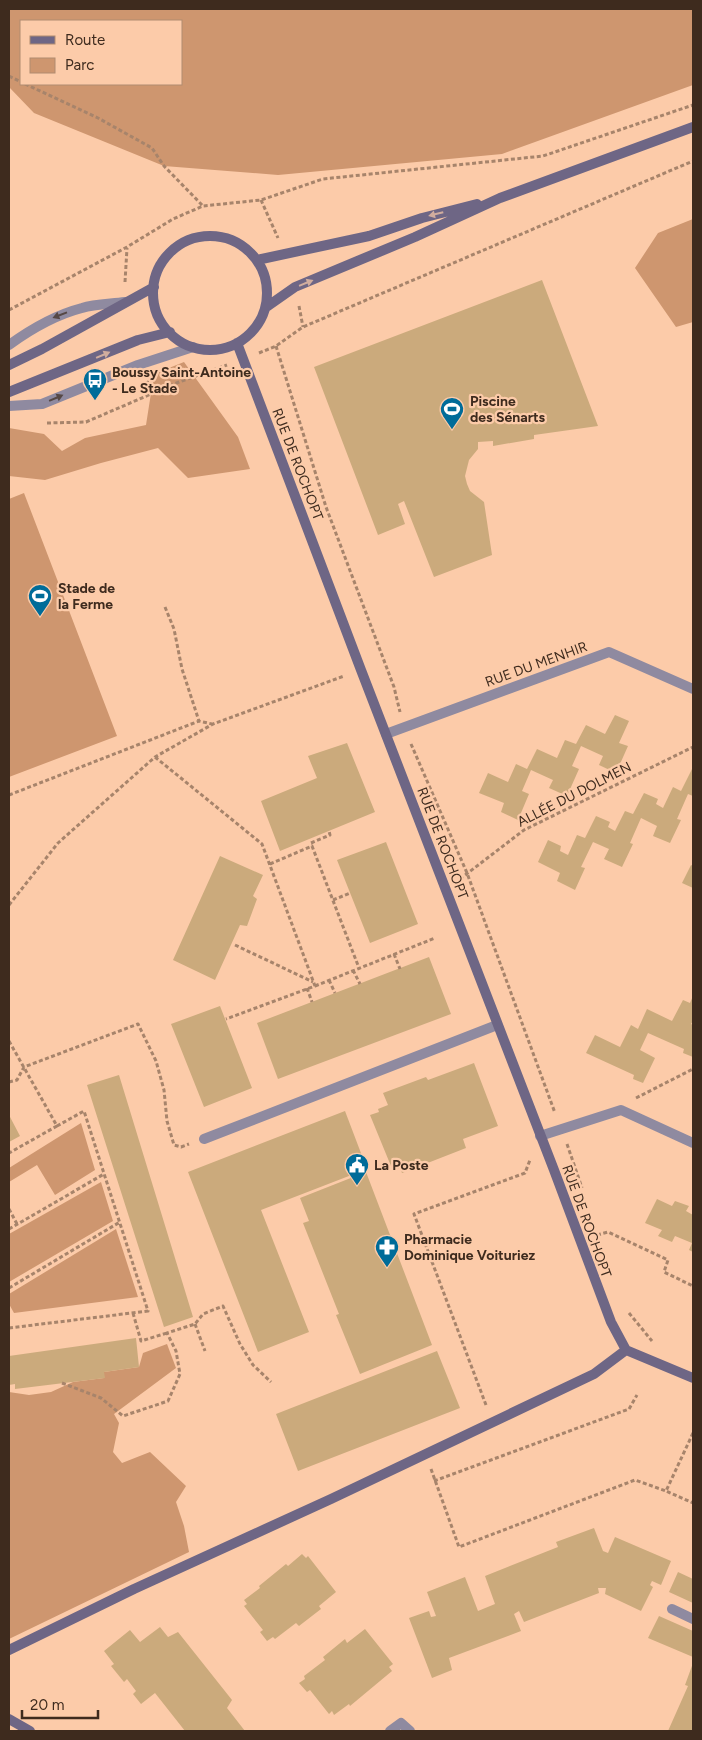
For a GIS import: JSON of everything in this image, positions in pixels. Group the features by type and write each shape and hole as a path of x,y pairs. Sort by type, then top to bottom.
{"street":[{"path":"265,308 295,287 415,237 500,198 693,127"},
{"path":"257,260 369,236 422,218 500,198"},
{"path":"202,236 221,236 235,241 247,249 257,260 265,275 267,292 265,308 258,323 248,335 237,343 221,349 207,350 193,347 181,341 170,332 160,319 154,304 154,287 158,269 169,253 184,242 202,236"},
{"path":"9,365 42,349 154,287"},
{"path":"9,345 24,334 55,317 83,307 124,302"},
{"path":"9,392 138,340 170,332"},
{"name":"RUE DE ROCHOPT","path":"237,343 611,1322 626,1350"},
{"path":"9,406 42,404 98,380 193,347"},
{"name":"RUE DU MENHIR","path":"386,734 609,652 693,689"},
{"path":"204,1139 497,1025"},
{"path":"540,1136 621,1110 693,1143"},
{"path":"9,1650 134,1589 331,1499 594,1374 626,1350 693,1378"},
{"path":"672,1609 693,1619"},
{"path":"9,1719 30,1731"},
{"path":"390,1731 402,1723 410,1731"}],"path":[{"path":"27,85 98,118 152,148 164,166 203,206"},
{"path":"9,310 127,247 173,220 203,206 260,200 323,180 543,156 693,105"},
{"path":"40,423 86,422 178,382 244,360 276,346 303,327 693,161"},
{"path":"124,302 127,247"},
{"path":"276,346 326,507 394,686 404,727 467,873 583,1190"},
{"path":"165,607 174,629 182,669 199,721"},
{"path":"9,905 58,843 155,757 213,724 361,670"},
{"path":"9,795 199,721 213,724"},
{"name":"ALLÉE DU DOLMEN","path":"446,888 524,830 693,747"},
{"path":"155,757 262,844 314,984"},
{"path":"270,864 330,835 329,831"},
{"path":"311,843 359,968"},
{"path":"332,900 350,893"},
{"path":"226,1019 435,938"},
{"path":"234,945 314,984"},
{"path":"394,954 400,969"},
{"path":"354,970 360,984"},
{"path":"329,980 335,993"},
{"path":"307,988 312,1002"},
{"path":"9,1082 17,1080 24,1068 138,1024 156,1061 164,1090 167,1121 174,1145 181,1147 204,1139"},
{"path":"9,1041 57,1126"},
{"path":"621,1110 633,1099 693,1069"},
{"path":"9,1153 84,1111 148,1311 9,1328"},
{"path":"517,1410 487,1408 414,1214 525,1173 540,1136"},
{"path":"9,1229 104,1174"},
{"path":"9,1209 17,1224"},
{"path":"9,1288 120,1222"},
{"path":"596,1226 602,1244"},
{"path":"580,1239 608,1232 668,1260 664,1272 693,1286"},
{"path":"133,1313 141,1341 195,1324 203,1314 222,1306 240,1344 253,1365 271,1382"},
{"path":"626,1310 652,1341 660,1344"},
{"path":"195,1324 205,1351"},
{"path":"62,1383 101,1398 123,1416 168,1401 180,1374 176,1351 167,1333"},
{"path":"434,1481 629,1409 637,1396"},
{"path":"666,1491 693,1433"},
{"path":"425,1454 459,1547 635,1480 693,1503"}],"green space":[{"path":"9,9 693,9 693,85 502,154 278,175 164,166 34,113 9,87"},
{"path":"693,219 693,322 676,327 635,268 658,233"},
{"path":"184,362 238,437 250,469 188,478 158,448 45,480 9,476 9,428 44,434 62,451 85,438 146,425 154,374"},
{"name":"Stade de la Ferme","path":"24,493 117,736 9,777 9,499"},
{"path":"81,1123 95,1170 55,1195 37,1165 9,1182 9,1168"},
{"path":"101,1182 113,1221 9,1282 9,1234"},
{"path":"116,1229 138,1297 14,1313 9,1304 9,1294"},
{"path":"167,1344 176,1368 114,1414 119,1423 113,1452 122,1463 150,1452 186,1486 176,1502 184,1526 189,1552 9,1639 9,1392 29,1395 51,1392 73,1382 104,1378 104,1372 139,1367 143,1353"}],"building":[{"name":"Piscine des Sénarts","path":"542,280 598,426 534,435 534,439 493,446 493,441 478,442 478,449 469,460 465,476 470,491 484,502 492,555 434,577 404,501 398,504 405,524 378,535 314,367"},
{"path":"615,715 629,721 619,743 628,746 616,773 599,765 603,756 581,746 572,766 579,769 567,796 549,788 553,780 531,770 522,791 529,794 518,820 501,812 504,803 479,793 488,773 508,782 516,764 527,769 537,749 557,758 565,740 576,744 586,725 605,734"},
{"path":"347,743 375,812 280,851 261,801 317,778 308,756"},
{"path":"693,767 693,796 688,794 677,819 681,820 670,843 653,836 657,826 641,818 630,843 633,844 622,867 604,859 609,849 593,842 581,867 585,868 575,890 557,881 560,873 538,862 548,840 561,846 560,851 568,855 577,835 585,838 596,816 610,822 608,827 615,831 625,811 633,814 644,793 658,799 656,804 663,808 673,787 681,791"},
{"path":"386,842 418,924 370,943 337,860"},
{"path":"220,856 263,875 253,896 257,899 247,926 240,925 215,980 173,960"},
{"path":"691,865 693,866 693,888 682,883"},
{"path":"429,957 451,1014 278,1079 257,1023"},
{"path":"693,996 693,1021 691,1024 693,1025 693,1057 683,1053 684,1049 648,1033 640,1050 655,1058 643,1083 633,1079 634,1075 586,1053 595,1035 620,1047 631,1025 638,1029 647,1009 672,1021 683,1000 690,1003"},
{"path":"220,1006 252,1088 204,1107 171,1024"},
{"path":"474,1063 498,1126 463,1139 466,1148 402,1173 400,1168 393,1171 370,1115 379,1112 378,1109 388,1105 383,1093 426,1077 428,1080"},
{"path":"119,1075 193,1317 164,1327 87,1085"},
{"path":"345,1111 367,1169 261,1210 309,1332 258,1352 188,1172"},
{"path":"9,1115 20,1136 9,1142"},
{"path":"366,1172 432,1345 360,1374 336,1315 339,1314 303,1223 309,1221 300,1198"},
{"path":"657,1199 672,1206 675,1201 689,1206 686,1211 693,1215 693,1252 689,1250 692,1243 675,1236 672,1242 658,1236 662,1230 645,1223"},
{"path":"136,1338 139,1367 104,1372 105,1378 15,1389 15,1384 9,1385 9,1356"},
{"path":"437,1351 460,1408 298,1471 276,1414"},
{"path":"594,1528 603,1551 608,1553 615,1537 671,1561 661,1585 652,1581 650,1585 653,1587 641,1611 605,1594 606,1588 598,1588 599,1593 524,1622 519,1611 514,1614 521,1631 449,1658 452,1670 432,1678 409,1618 429,1611 431,1617 436,1616 427,1592 465,1577 478,1611 495,1604 485,1576 558,1547 556,1542"},
{"path":"302,1554 306,1558 308,1556 336,1592 319,1606 321,1609 299,1626 296,1623 275,1639 273,1637 267,1641 260,1632 263,1630 244,1606 247,1604 244,1600 286,1564 288,1566"},
{"path":"678,1572 693,1579 693,1603 669,1592"},
{"path":"659,1616 693,1631 693,1657 648,1638"},
{"path":"160,1627 168,1637 178,1632 232,1700 227,1708 245,1731 185,1731 155,1693 141,1704 133,1694 136,1691 127,1679 124,1682 111,1666 114,1664 104,1651 130,1630 140,1642"},
{"path":"365,1629 393,1664 389,1667 392,1671 350,1706 349,1704 334,1715 332,1711 329,1714 310,1690 307,1692 299,1683 305,1679 304,1676 325,1660 323,1657 345,1639 347,1643"},
{"path":"693,1663 693,1731 668,1731 688,1686 685,1685"}],"place":[{"name":"Boussy Saint-Antoine - Le Stade","path":"95,401"},
{"name":"Piscine des Sénarts","path":"452,430"},
{"name":"Stade de la Ferme","path":"40,617"},
{"name":"La Poste","path":"357,1186"},
{"name":"Pharmacie Dominique Voituriez","path":"387,1268"}]}
